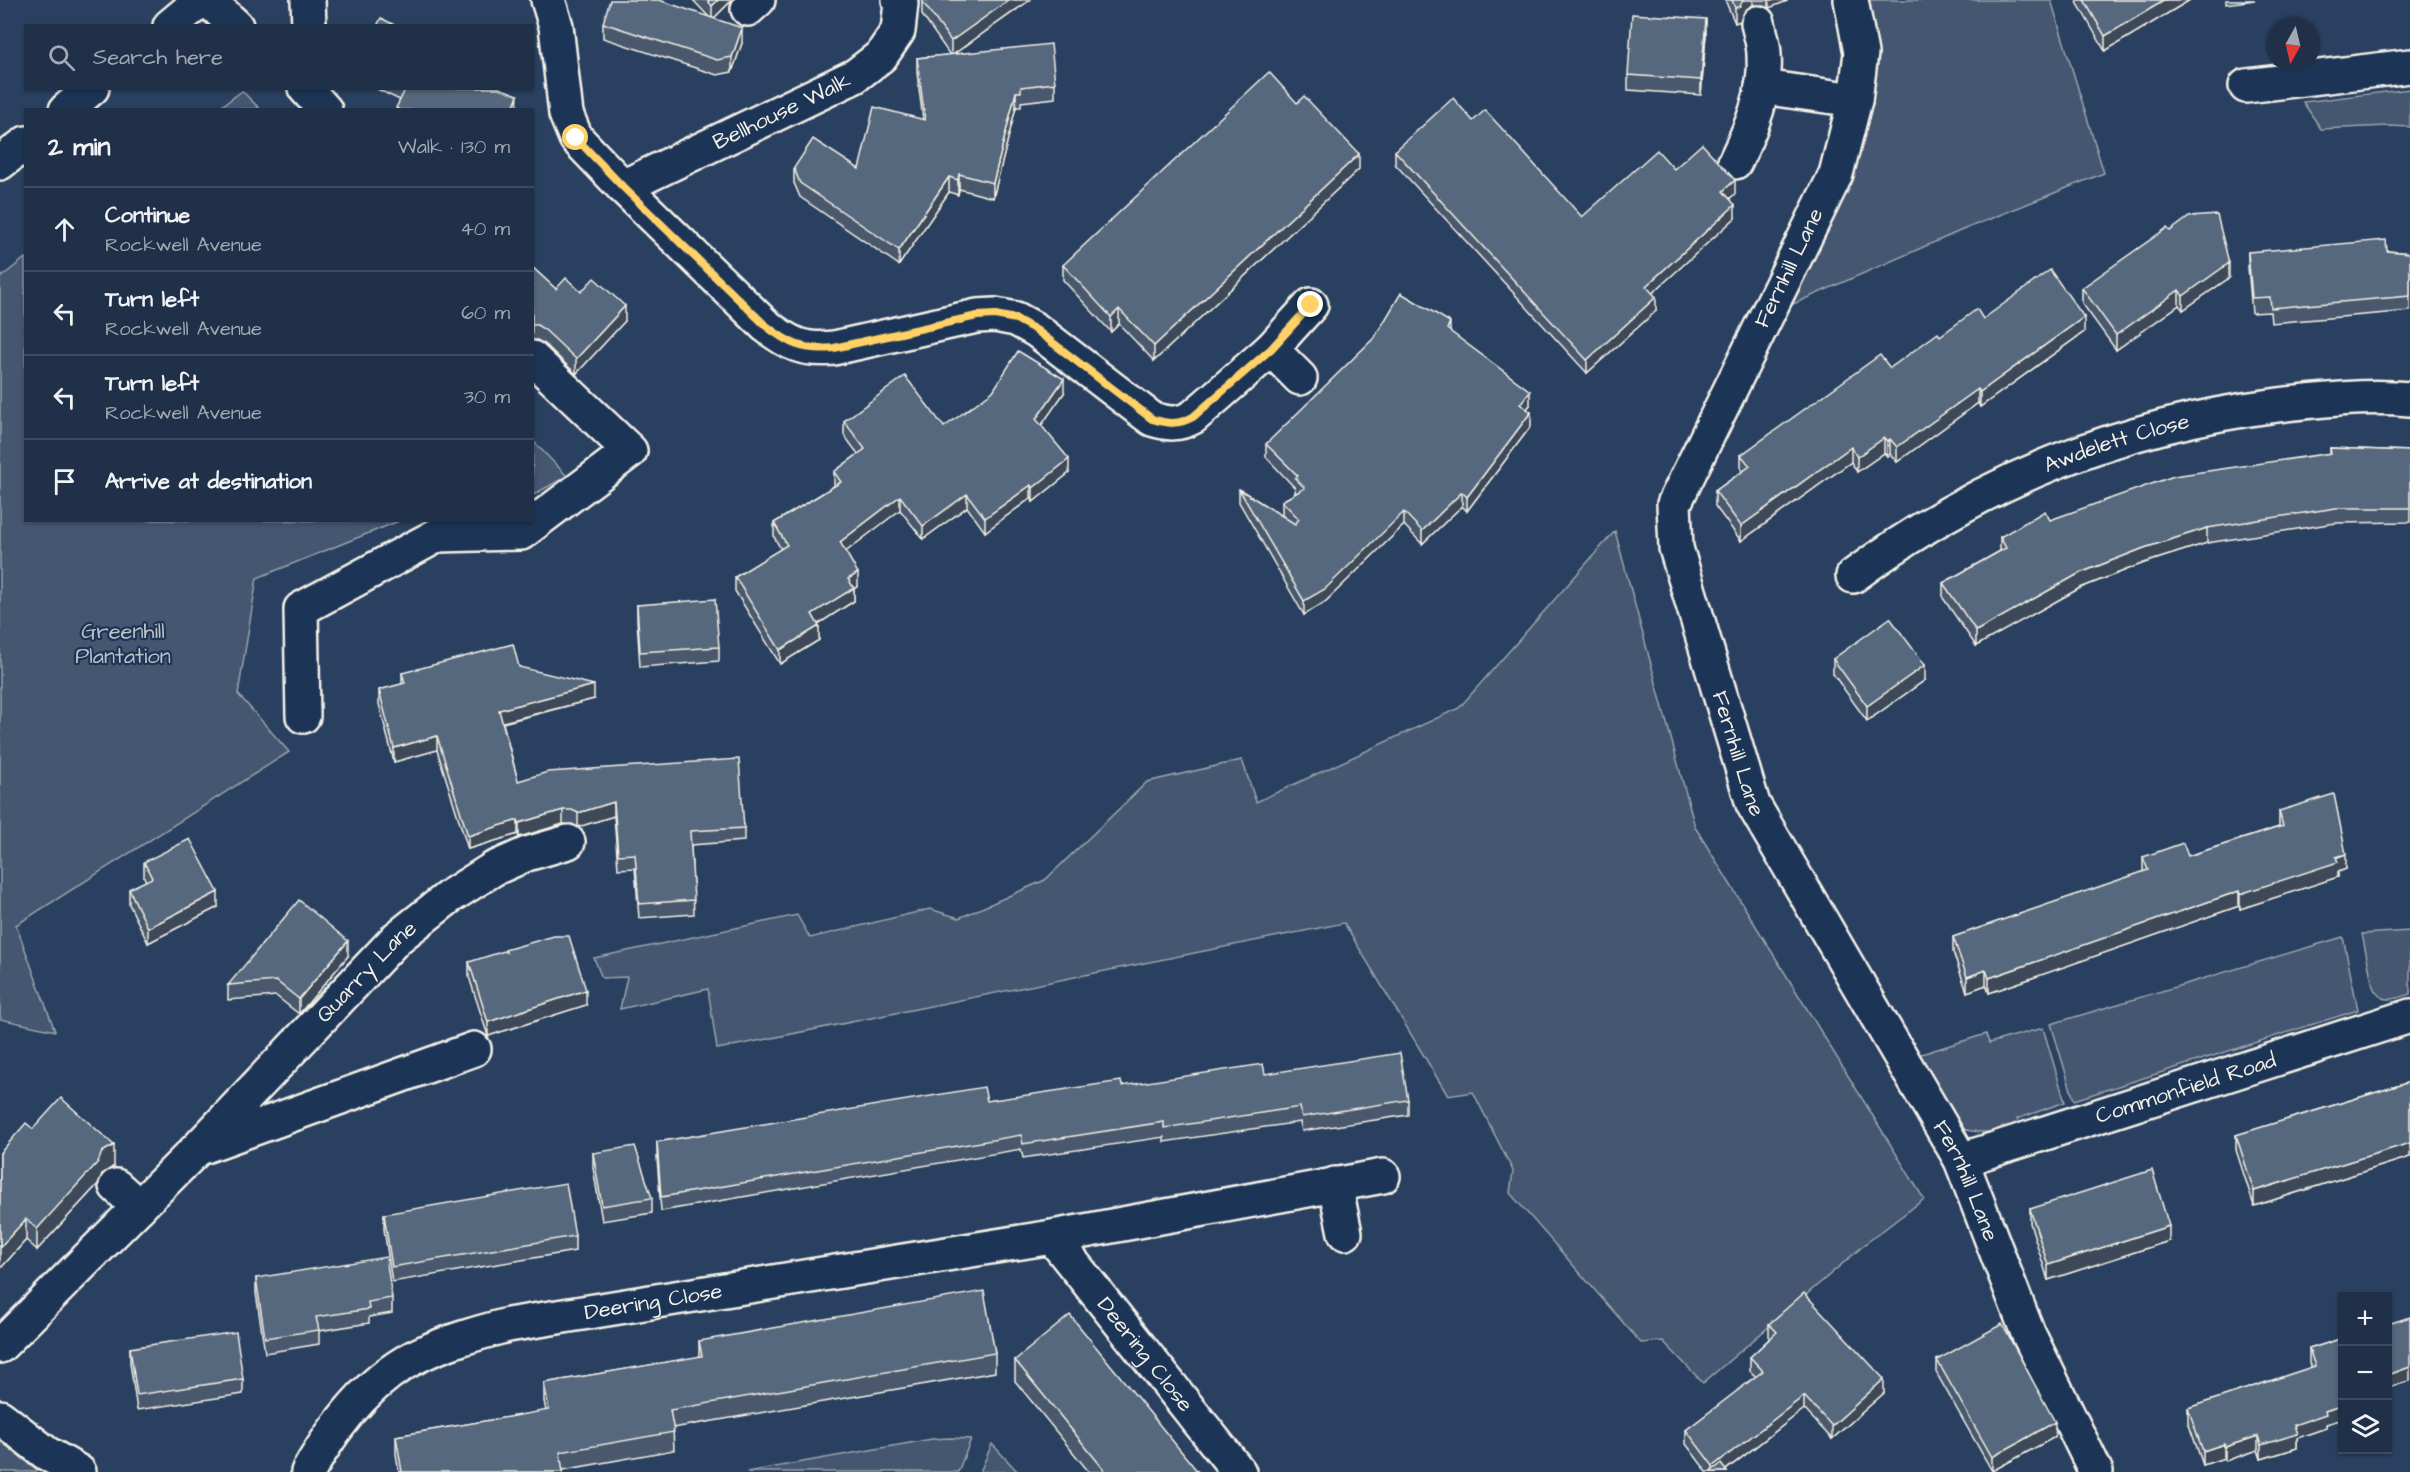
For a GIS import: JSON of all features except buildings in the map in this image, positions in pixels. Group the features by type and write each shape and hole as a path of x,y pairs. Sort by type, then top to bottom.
{"street":[{"path":"172,24 201,0"},
{"path":"208,0 234,24"},
{"path":"308,0 309,24"},
{"path":"548,0 556,26 563,95 569,125 576,138 765,325 785,340 803,348 817,350 834,348 977,316 995,315 1016,319 1057,345 1152,419 1167,424 1181,423 1193,417 1271,349 1311,305"},
{"name":"Bellhouse Walk","path":"623,187 855,75 881,56 898,31 901,3 899,0"},
{"name":"Fernhill Lane","path":"1851,0 1861,53 1855,100 1836,174 1674,504 1676,548 1753,804 1961,1160 2028,1333 2096,1472"},
{"path":"1735,162 1751,128 1761,87 1764,56 1758,23"},
{"path":"2247,86 2410,66"},
{"path":"1761,87 1855,100"},
{"path":"68,108 90,90"},
{"path":"0,163 24,144"},
{"path":"1271,349 1300,378"},
{"path":"303,716 301,609 438,535 521,533 630,451 534,360"},
{"name":"Awdelett Close","path":"1853,576 1914,533 1965,503 2017,478 2129,436 2193,418 2255,408 2326,399 2410,399"},
{"name":"Quarry Lane","path":"3,1336 127,1196 197,1149 396,939 413,924 449,897 493,869 527,854 568,842"},
{"name":"Commonfield Road","path":"1961,1160 2410,1016"},
{"name":"Quarry Lane","path":"197,1149 474,1049"},
{"name":"Deering Close","path":"308,1472 326,1441 356,1404 386,1377 418,1354 461,1337 508,1325 1052,1237 1383,1176"},
{"path":"1335,1184 1345,1233"},
{"name":"Deering Close","path":"1052,1237 1239,1472"},
{"path":"0,1417 46,1453 79,1472"}],"green space":[{"path":"1862,0 2051,0 2104,173 1960,231 1791,305 1852,177"},
{"path":"2410,89 2410,127 2321,129 2303,102"},
{"path":"242,91 259,108 219,108"},
{"name":"Greenhill Plantation","path":"24,259 24,522 397,522 257,578 238,694 289,752 16,925 55,1031 0,1019 0,278"},
{"path":"534,442 567,476 534,494"},
{"path":"1615,531 1695,827 1924,1199 1869,1241 1703,1383 1663,1341 1641,1343 1510,1193 1513,1171 1473,1092 1448,1096 1344,923 717,1049 708,989 620,1009 627,977 602,978 594,958 797,915 810,938 930,909 959,918 1045,880 1147,782 1242,760 1256,802 1459,708"},
{"path":"2410,931 2410,994 2394,999 2384,998 2376,993 2373,987 2362,934"},
{"path":"2343,937 2358,1010 2074,1100 2051,1024"},
{"path":"2043,1028 2065,1102 2017,1119 2019,1125 2003,1129 1982,1132 1959,1128 1918,1055 1986,1034 1989,1043"},
{"path":"932,1439 971,1439 958,1472 747,1472"},
{"path":"0,1441 37,1470 36,1472 0,1472"},
{"path":"992,1444 1018,1472 980,1472"}],"route":[{"path":"576,138 765,325 785,340 803,348 817,350 834,348 977,316 995,315 1016,319 1057,345 1152,419 1167,424 1181,423 1193,417 1271,349 1311,305"}]}
